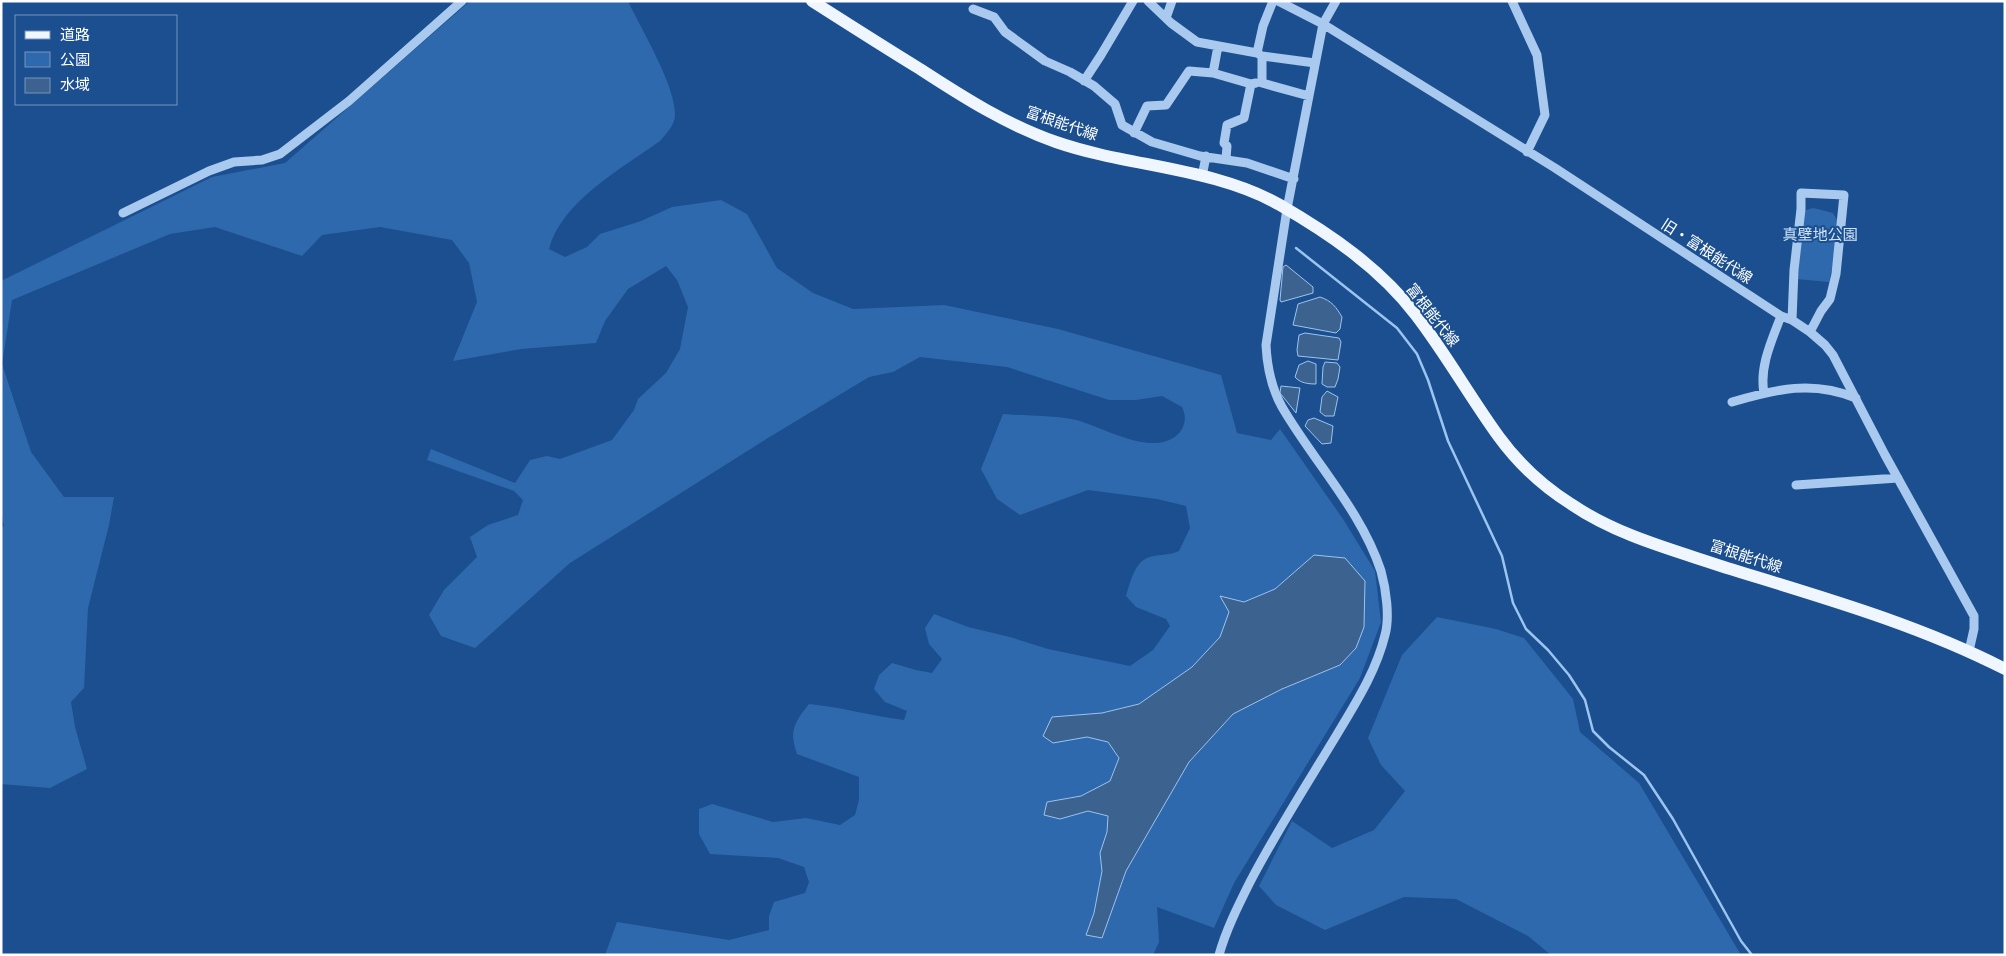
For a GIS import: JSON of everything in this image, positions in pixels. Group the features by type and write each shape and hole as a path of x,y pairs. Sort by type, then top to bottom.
{"main road":[{"name":"富根能代線","path":"812,1 998,117 1056,142 1241,188 1287,209 1350,250 1386,281 1414,311 1500,440 1525,467 1571,504 1608,525 1658,546 1893,620 1969,651 2005,669"}],"street":[{"path":"123,213 234,162 262,160 280,154 349,101 462,1"},
{"path":"1084,81 1132,1"},
{"path":"1148,1 1197,42 1315,63"},
{"path":"1166,18 1172,1"},
{"path":"1262,83 1260,54 1263,26 1273,1"},
{"name":"旧・富根能代線","path":"1278,1 1323,24 1555,168 1781,316 1792,320 1826,344 1974,616 1974,629 1969,651"},
{"path":"1219,955 1239,905 1260,864 1291,808 1363,692 1376,663 1386,633 1386,597 1381,572 1369,540 1281,406 1268,366 1266,346 1287,209 1315,63 1323,24 1336,1"},
{"path":"1512,1 1537,55 1545,115 1527,152"},
{"path":"973,9 994,17 1005,32 1045,61 1094,86 1115,104 1122,125 1134,133 1152,142 1206,156 1247,163 1294,179"},
{"path":"1213,73 1218,46"},
{"path":"1134,133 1147,106 1166,106 1189,70 1213,73 1251,84 1262,83 1309,96"},
{"path":"1226,159 1227,146 1224,142 1227,125 1244,118 1251,84"},
{"path":"1202,177 1206,156"},
{"path":"1792,320 1794,270 1801,193 1844,195 1836,274 1830,299 1820,311 1810,332"},
{"path":"1764,393 1762,382 1766,360 1781,316"},
{"path":"1732,402 1764,393 1818,387 1833,389 1856,398"},
{"path":"1796,485 1898,478"}],"green space":[{"path":"470,1 628,1 670,88 674,102 674,122 660,141 611,175 579,201 566,216 556,232 549,249 565,257 587,247 600,234 641,221 672,207 721,200 747,214 777,268 813,293 853,309 944,305 1058,329 1221,375 1237,433 1271,440 1280,429 1343,519 1375,571 1381,622 1360,678 1234,883 1214,928 1157,907 1159,942 1153,955 605,955 617,922 729,940 769,930 769,916 774,902 805,893 809,882 804,867 778,858 710,854 699,834 699,809 712,804 773,822 806,818 840,825 855,815 859,800 859,777 797,754 793,739 794,728 809,704 904,720 907,711 885,702 874,689 879,675 892,663 932,673 942,659 929,644 925,628 934,614 968,627 1048,649 1130,666 1153,650 1170,626 1166,619 1136,607 1126,596 1133,574 1143,561 1150,557 1179,551 1190,528 1186,506 1157,499 1088,490 1020,515 997,499 981,469 1003,414 1067,418 1130,439 1158,443 1170,440 1180,432 1185,416 1182,407 1162,396 1136,400 1109,400 1007,367 920,357 893,372 869,377 768,438 570,563 475,648 441,636 429,615 444,590 477,557 470,537 488,525 518,515 523,500 514,491 427,460 431,449 515,483 530,460 547,456 560,459 612,440 634,410 638,399 666,373 680,349 688,307 677,280 666,266 628,289 605,321 596,343 521,349 453,361 477,302 469,263 452,240 380,227 322,235 302,256 215,227 170,234 12,300 2,364 31,452 64,497 114,497 109,525 88,608 84,688 71,702 75,727 87,769 50,788 1,784 1,528 4,526 1,510 1,281 212,177 285,163","holes":["1314,555 1356,648 1340,665 1282,689 1233,714 1189,762 1126,871 1102,938 1087,935 1094,913 1102,871 1100,853 1107,832 1108,816 1088,811 1060,819 1047,802 1081,796 1110,781 1119,758 1108,742 1087,737 1052,743 1052,717 1102,713 1139,704 1192,667 1220,637 1229,612 1221,597 1244,602 1275,589"]},
{"name":"真壁地公園","path":"1813,208 1833,213 1841,227 1829,282 1796,279 1803,211"},
{"path":"1437,617 1496,629 1524,638 1573,699 1580,732 1639,783 1741,955 1551,955 1528,936 1456,899 1404,897 1325,930 1276,905 1259,886 1292,821 1332,848 1374,830 1405,791 1381,765 1368,738 1402,655"}],"water":[{"path":"1286,265 1313,287 1313,293 1281,302 1283,267"},
{"path":"1320,297 1328,300 1342,317 1340,329 1336,333 1293,325 1298,304"},
{"path":"1305,333 1339,338 1341,342 1338,360 1298,356 1299,335"},
{"path":"1308,361 1316,364 1316,384 1304,383 1295,377 1299,365"},
{"path":"1325,362 1337,363 1340,367 1335,387 1327,387 1322,384"},
{"path":"1281,386 1300,388 1296,413 1280,393"},
{"path":"1327,391 1338,397 1334,416 1325,416 1320,412 1322,397"},
{"path":"1314,418 1333,426 1331,443 1322,444 1305,426 1308,420"},
{"path":"1314,555 1345,558 1365,581 1364,627 1356,648 1340,665 1282,689 1233,714 1189,762 1126,871 1102,938 1086,935 1094,913 1102,871 1100,853 1107,832 1108,816 1088,811 1060,819 1044,815 1047,802 1081,796 1110,781 1119,758 1108,742 1087,737 1053,743 1043,736 1052,717 1102,713 1139,704 1192,667 1220,637 1229,612 1220,596 1244,602 1275,589"}],"waterway":[{"path":"1296,248 1397,328 1417,354 1428,380 1448,441 1502,556 1513,603 1526,629 1548,650 1569,675 1585,700 1593,731 1609,747 1644,775 1673,819 1741,941 1752,955"}]}
